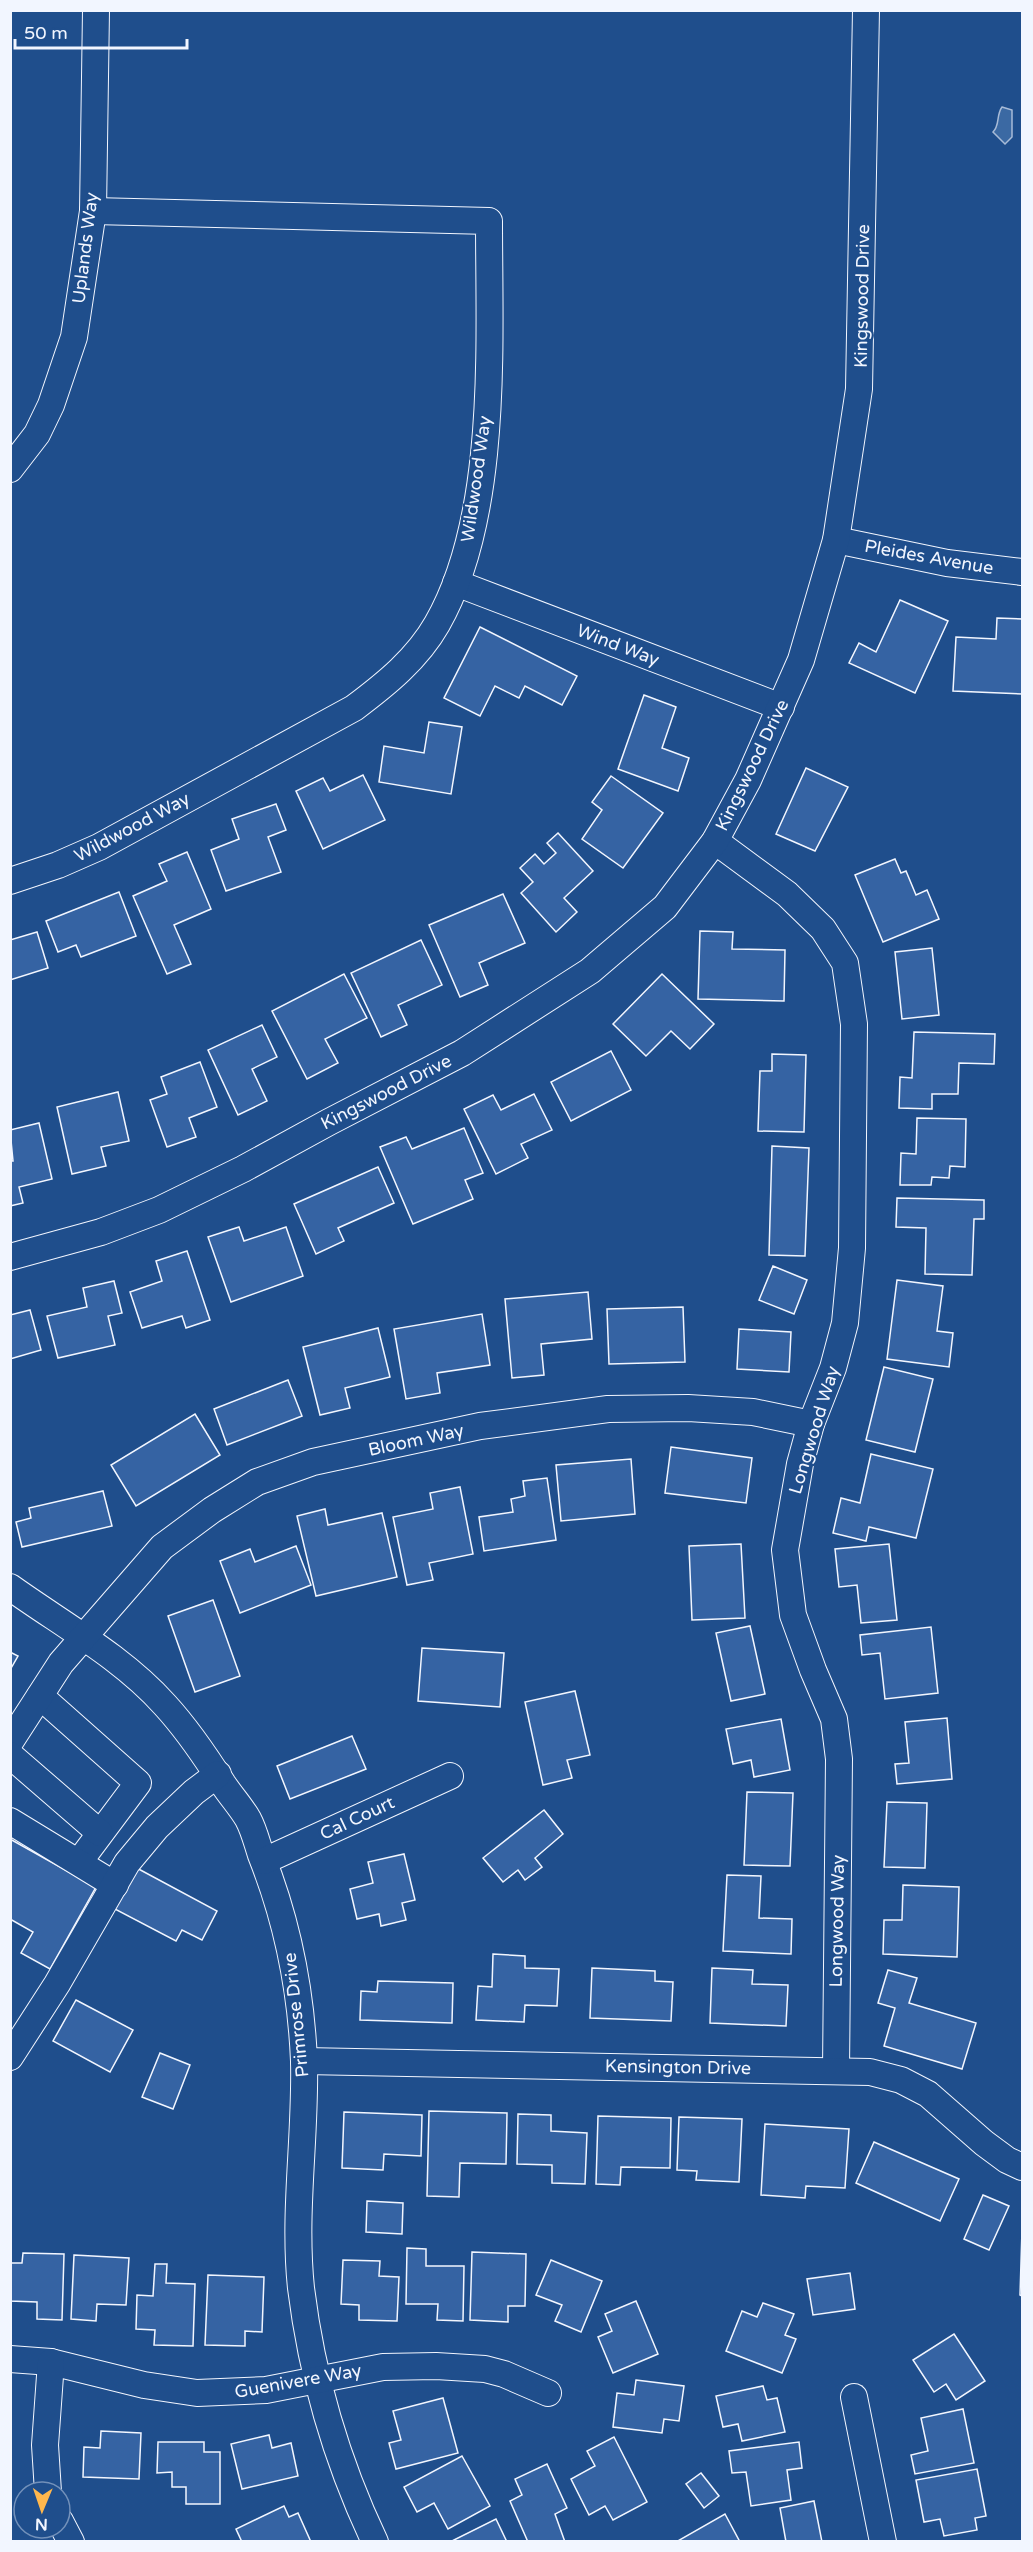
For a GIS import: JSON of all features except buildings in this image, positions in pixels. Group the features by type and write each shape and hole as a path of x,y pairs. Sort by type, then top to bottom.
{"street":[{"name":"Uplands Way","path":"10,469 37,434 51,405 74,337 93,211 96,10"},
{"name":"Kingswood Drive","path":"10,1257 101,1232 159,1210 243,1169 462,1053 591,971 665,907 715,842 748,780 801,660 836,540 852,449 860,379 866,10"},
{"name":"Wildwood Way","path":"10,881 58,865 99,847 354,708 393,679 437,625 456,583 472,530 484,451 489,370 489,222 93,211"},
{"name":"Pleides Avenue","path":"836,540 947,563 1023,572"},
{"name":"Wind Way","path":"456,583 781,707"},
{"name":"Longwood Way","path":"715,842 787,894 823,929 845,963 854,1024 852,1248 845,1323 833,1368 800,1464 785,1550 793,1615 834,1719 838,1759 836,2070"},
{"name":"Bloom Way","path":"10,1742 62,1663 162,1547 212,1510 257,1482 313,1462 480,1426 608,1409 688,1408 753,1412 812,1424"},
{"name":"Primrose Drive","path":"10,1587 84,1637 129,1671 165,1705 218,1774 248,1820 264,1861 278,1899 292,1956 304,2061 298,2229 301,2287 316,2381 340,2462 375,2541"},
{"path":"40,1696 138,1783 79,1862"},
{"path":"10,1755 100,1833"},
{"path":"10,2057 57,1984 127,1863 157,1827 194,1792 218,1774"},
{"name":"Cal Court","path":"264,1861 450,1776"},
{"path":"10,1821 115,1885"},
{"name":"Kensington Drive","path":"304,2061 870,2072 891,2078 928,2094 984,2143 1007,2160 1023,2167"},
{"name":"Guenivere Way","path":"10,2359 51,2362 154,2387 197,2393 242,2393 383,2367 467,2367 504,2374 548,2393"},
{"path":"47,2480 45,2445 51,2362"},
{"path":"854,2397 883,2541"}],"water":[{"path":"1002,107 1012,110 1012,137 1005,144 993,132 997,127"}]}
